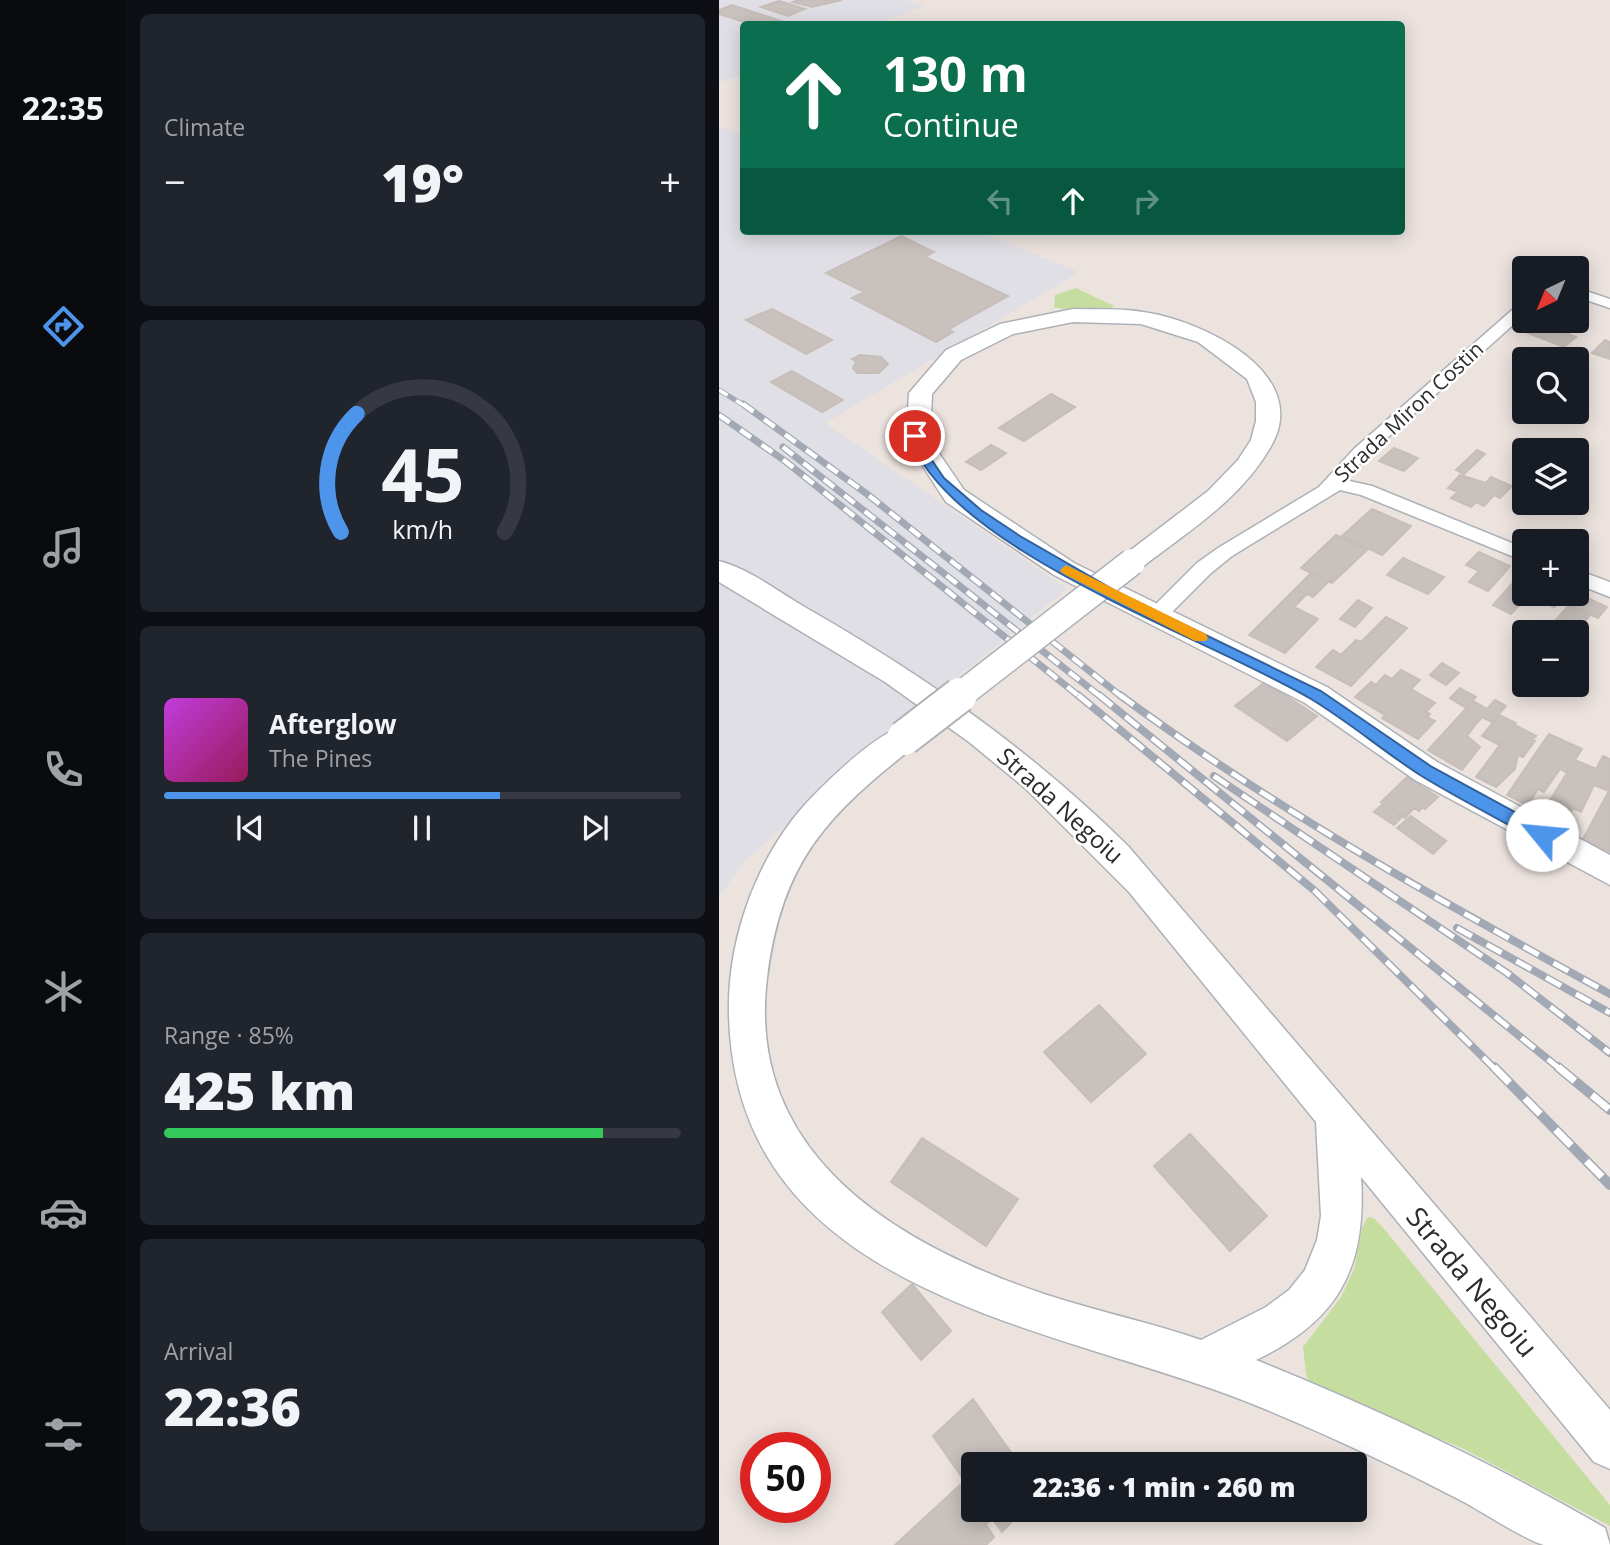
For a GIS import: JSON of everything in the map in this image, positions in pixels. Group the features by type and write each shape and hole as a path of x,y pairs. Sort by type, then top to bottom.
{"main road":[{"path":"1588,1545 1468,1477 1383,1435 1202,1363 1028,1309 951,1278 892,1248 854,1223 792,1166 767,1124 753,1091 742,1040 742,971 753,919 777,869 814,816 904,738 1132,562 1225,488 1259,448 1268,422 1267,394 1246,364 1213,340 1180,324 1154,318 1108,315 1057,317 1021,324 986,337 947,360 921,393 914,422 921,453 940,481 966,505 1015,539 1155,617 1316,695 1427,771 1610,871"},
{"name":"Strada Negoiu","path":"719,570 919,690 1055,796 1141,882 1610,1446"},
{"path":"1202,1363 1275,1326 1304,1305 1324,1279 1336,1248 1344,1213 1335,1117"}],"street":[{"path":"1589,296 1610,304"},
{"name":"Strada Miron Costin","path":"1326,490 1359,453 1512,318"},
{"path":"1155,617 1204,568 1225,552 1326,490 1347,484 1512,550"},
{"path":"1589,582 1610,590"}],"shaded area":[{"path":"719,0 904,0 925,6 884,21 740,21 740,75 719,83"},
{"path":"719,126 740,135 740,235 988,235 1079,272 825,423 1067,589 902,721 743,863 719,897"}],"green space":[{"path":"1076,288 1114,306 1110,309 1071,311 1054,307 1055,295"},
{"path":"1368,1217 1374,1218 1385,1230 1610,1505 1610,1526 1464,1449 1312,1385 1306,1375 1303,1347 1341,1297 1354,1269 1362,1227"}],"building":[{"path":"842,0 812,7 793,2"},
{"path":"779,1 805,9 788,16 761,7"},
{"path":"732,5 781,21 741,21 719,14 719,10"},
{"path":"901,236 934,252 925,257 1008,296 949,329 953,332 936,342 852,298 864,292 826,273"},
{"path":"772,309 832,340 806,354 746,320"},
{"path":"1528,333 1566,333 1576,337 1564,347"},
{"path":"1605,340 1610,342 1610,359 1592,353"},
{"path":"860,355 881,357 888,364 879,373 857,373 853,368 856,362 852,359"},
{"path":"792,371 843,400 822,412 771,382"},
{"path":"1051,394 1075,407 1024,441 999,428"},
{"path":"991,445 1006,453 981,470 966,462"},
{"path":"1394,448 1418,458 1404,471 1379,461"},
{"path":"1477,450 1485,454 1464,474 1456,470"},
{"path":"1460,475 1486,483 1491,477 1512,486 1500,498 1494,495 1484,506 1476,502 1471,507 1451,498 1458,492 1448,488"},
{"path":"1372,509 1411,526 1382,555 1342,536"},
{"path":"1336,535 1367,550 1332,583 1301,568"},
{"path":"1479,552 1510,566 1498,580 1466,565"},
{"path":"1403,558 1444,577 1428,594 1387,575"},
{"path":"1479,571 1498,580 1488,591 1469,582"},
{"path":"1311,573 1328,582 1313,597 1296,588"},
{"path":"1512,587 1512,606 1519,606 1511,614 1493,605"},
{"path":"1296,588 1307,594 1294,607 1318,619 1285,653 1249,635"},
{"path":"1589,599 1607,607 1598,618 1571,606 1589,606"},
{"path":"1358,600 1372,608 1355,627 1340,619"},
{"path":"1568,606 1590,615 1586,620 1556,620"},
{"path":"1386,617 1407,628 1351,686 1316,667 1333,650 1341,655 1356,640 1361,642"},
{"path":"1442,663 1459,673 1446,685 1430,675"},
{"path":"1401,670 1420,680 1385,715 1355,697 1371,682 1376,685 1385,675 1392,679"},
{"path":"1265,682 1317,716 1287,741 1235,706"},
{"path":"1460,688 1476,697 1466,708 1450,698"},
{"path":"1411,689 1435,703 1426,712 1430,714 1427,717 1435,721 1418,739 1382,718"},
{"path":"1495,700 1506,706 1492,722 1482,717 1467,736 1480,747 1462,770 1428,750 1473,701 1487,709"},
{"path":"1499,715 1516,723 1499,745 1482,736"},
{"path":"1515,725 1536,736 1523,757 1518,755 1515,769 1496,787 1476,777"},
{"path":"1549,734 1582,749 1567,773 1560,769 1544,792 1538,789 1528,805 1507,795"},
{"path":"1603,756 1610,759 1609,791 1594,785 1581,812 1573,808 1564,824 1542,813 1575,760 1596,769"},
{"path":"1407,777 1438,797 1425,809 1423,807 1419,811 1414,808 1405,818 1381,802"},
{"path":"1610,789 1610,852 1583,839"},
{"path":"1383,804 1403,816 1394,825 1374,812"},
{"path":"1411,816 1446,841 1433,854 1397,828"},
{"path":"1099,1005 1146,1054 1091,1102 1044,1052"},
{"path":"1190,1134 1267,1216 1230,1251 1154,1166"},
{"path":"922,1138 1018,1199 986,1246 891,1182"},
{"path":"912,1284 951,1331 921,1360 882,1312"},
{"path":"973,1399 1011,1452 961,1452 961,1476 933,1436"},
{"path":"960,1485 961,1522 985,1522 994,1537 986,1545 895,1545"},
{"path":"961,1488 961,1500 956,1493"},
{"path":"976,1522 988,1522 981,1530"},
{"path":"995,1522 1012,1522 1002,1532"}],"railway":[{"path":"719,390 745,406"},
{"path":"743,404 867,494 1122,697"},
{"path":"719,415 785,461 1080,697"},
{"path":"783,447 1101,697"},
{"path":"1078,695 1315,891 1495,1069"},
{"path":"1099,695 1560,1069"},
{"path":"1120,695 1238,777 1360,853 1610,994"},
{"path":"1214,776 1507,973 1610,1053"},
{"path":"1457,928 1610,1013"},
{"path":"1494,1067 1610,1185"},
{"path":"1558,1067 1610,1110"}],"slow traffic":[{"path":"1066,570 1201,638"}],"route":[{"path":"915,436 921,453 940,481 955,496 1015,539 1116,597 1316,695 1427,771 1542,835"}]}
